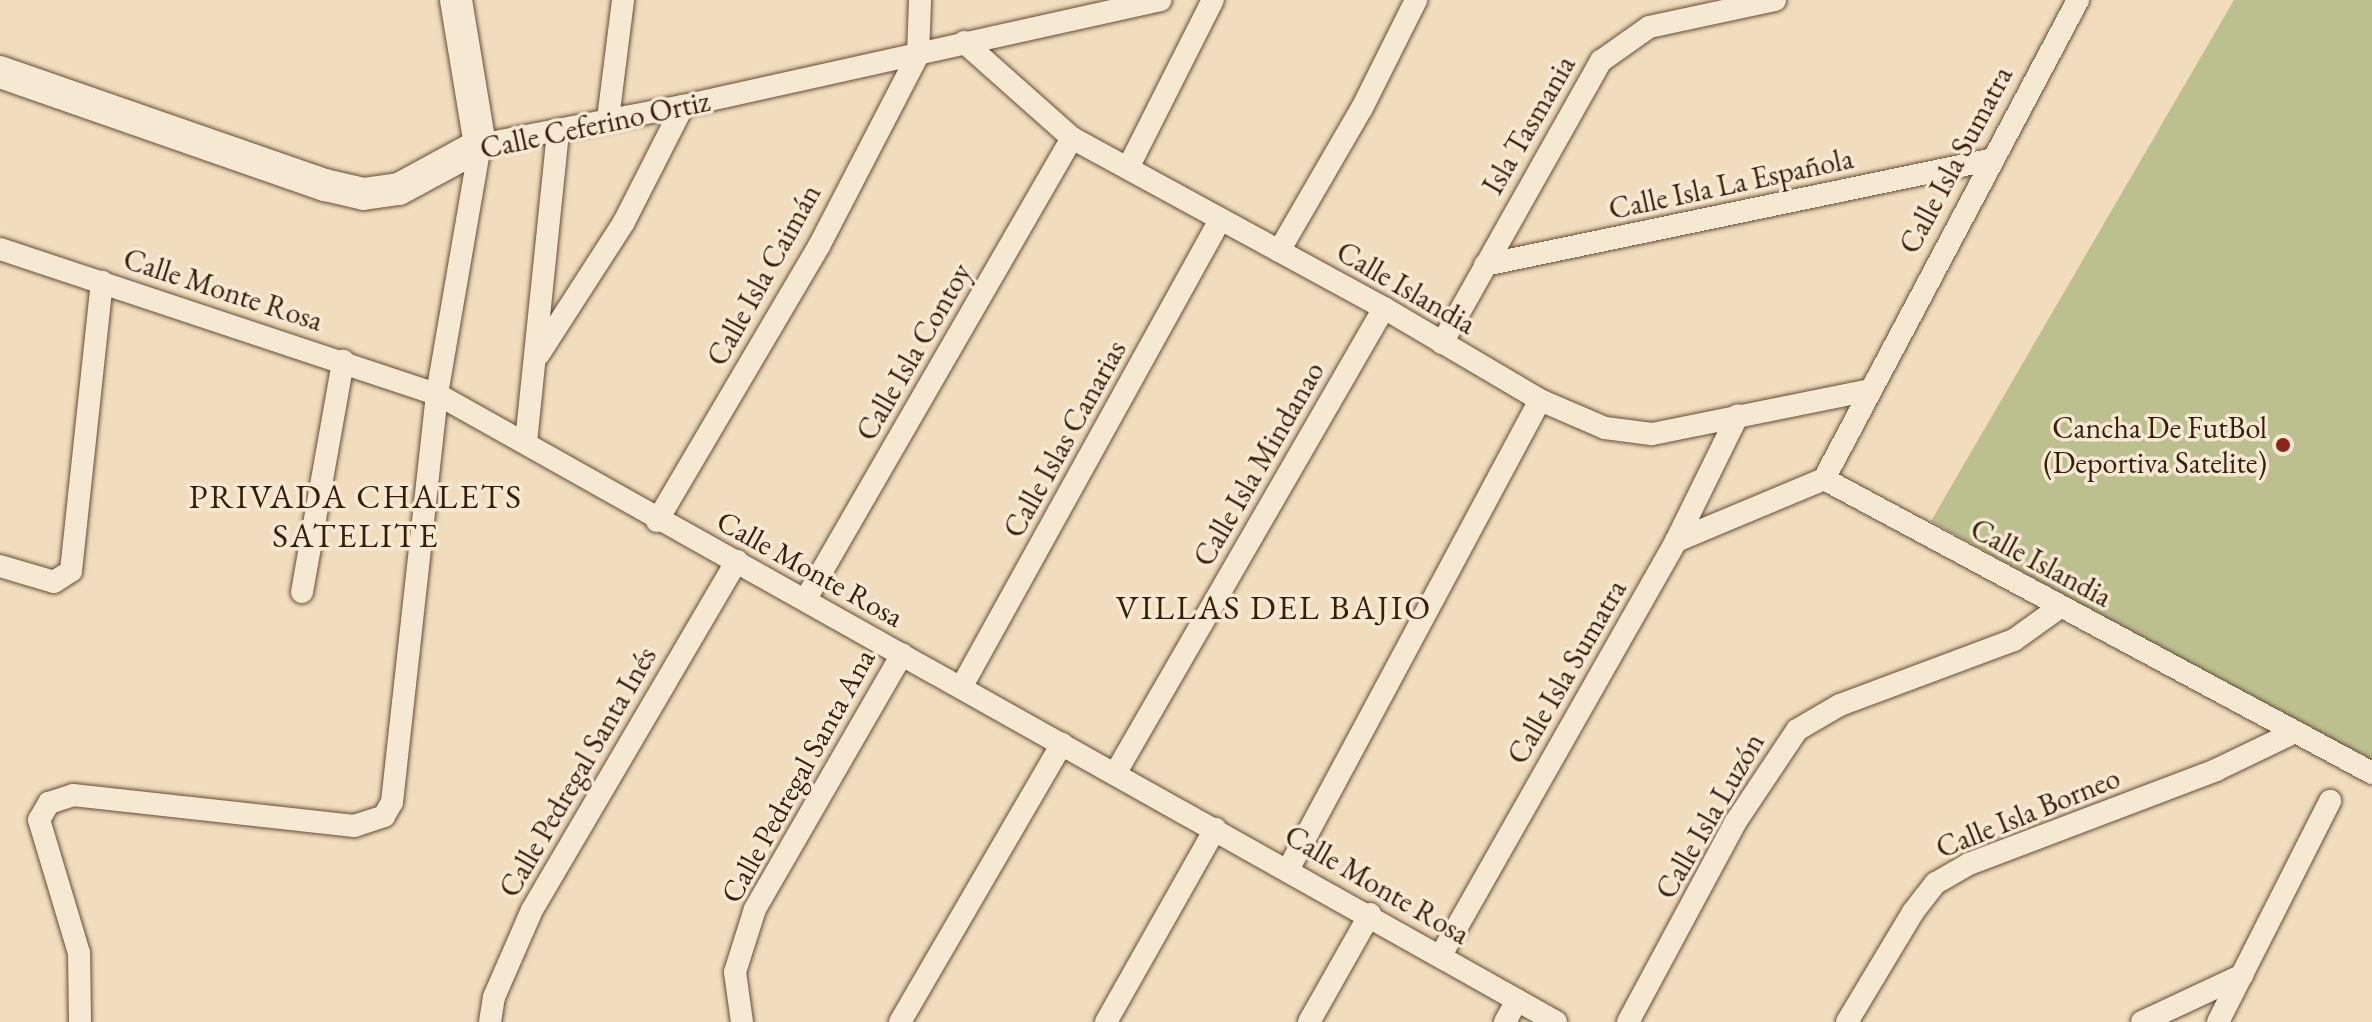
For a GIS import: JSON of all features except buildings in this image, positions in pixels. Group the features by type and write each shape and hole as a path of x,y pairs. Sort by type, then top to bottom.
{"street":[{"path":"80,1022 79,953 39,820 49,803 73,795 154,802 329,825 368,825 384,816 398,775 437,394 480,145 456,0"},
{"path":"608,119 623,0"},
{"path":"918,55 920,0"},
{"name":"Calle Ceferino Ortiz","path":"0,72 273,169 363,194 399,189 480,145 683,106 918,55 1086,7 1160,0"},
{"path":"1128,168 1213,0"},
{"path":"1279,251 1362,108 1416,0"},
{"name":"Isla Tasmania","path":"1442,343 1586,81 1617,46 1649,27 1775,0"},
{"name":"Calle Isla Sumatra","path":"1824,479 1866,391 2078,0"},
{"name":"Calle Islandia","path":"964,42 1072,138 1384,308 1540,400 1636,435 1866,391"},
{"name":"Calle Isla Caimán","path":"657,521 819,246 918,55"},
{"path":"537,357 624,222 683,106"},
{"path":"526,442 558,130"},
{"name":"Calle Isla Contoy","path":"807,597 1072,138"},
{"name":"Calle Isla La Española","path":"1485,265 1989,160"},
{"name":"Calle Islas Canarias","path":"962,686 1220,220"},
{"name":"Calle Monte Rosa","path":"0,249 437,394 526,442 657,521 807,597 902,654 1289,868 1556,1022"},
{"path":"0,566 54,582 71,571 102,282"},
{"name":"Calle Isla Mindanao","path":"1115,774 1384,308"},
{"path":"302,592 343,361"},
{"path":"1289,868 1540,400"},
{"name":"Calle Isla Sumatra","path":"1441,955 1676,541 1738,415"},
{"path":"1676,541 1824,479"},
{"name":"Calle Islandia","path":"1824,479 2372,773"},
{"name":"Calle Pedregal Santa Inés","path":"490,1022 494,997 532,910 737,561"},
{"name":"Calle Isla Luzón","path":"1628,1022 1735,823 1797,730 1840,705 2014,640 2060,607"},
{"name":"Calle Pedregal Santa Ana","path":"742,1022 735,972 755,909 902,654"},
{"name":"Calle Isla Borneo","path":"1847,1022 1913,912 1936,883 1969,864 2216,770 2295,732"},
{"path":"900,1022 1062,744"},
{"path":"2218,1022 2330,801"},
{"path":"1106,1022 1215,829"},
{"path":"1309,1022 1370,914"},
{"path":"2142,1022 2243,975"},
{"path":"1505,1022 1517,1000"}],"green space":[{"path":"2234,0 2372,0 2372,766 1931,521"}],"place":[{"name":"Cancha De FutBol (Deportiva Satelite)","path":"2283,445"}],"district":[{"name":"PRIVADA CHALETS SATELITE","path":"356,516"},
{"name":"VILLAS DEL BAJIO","path":"1274,608"}]}
